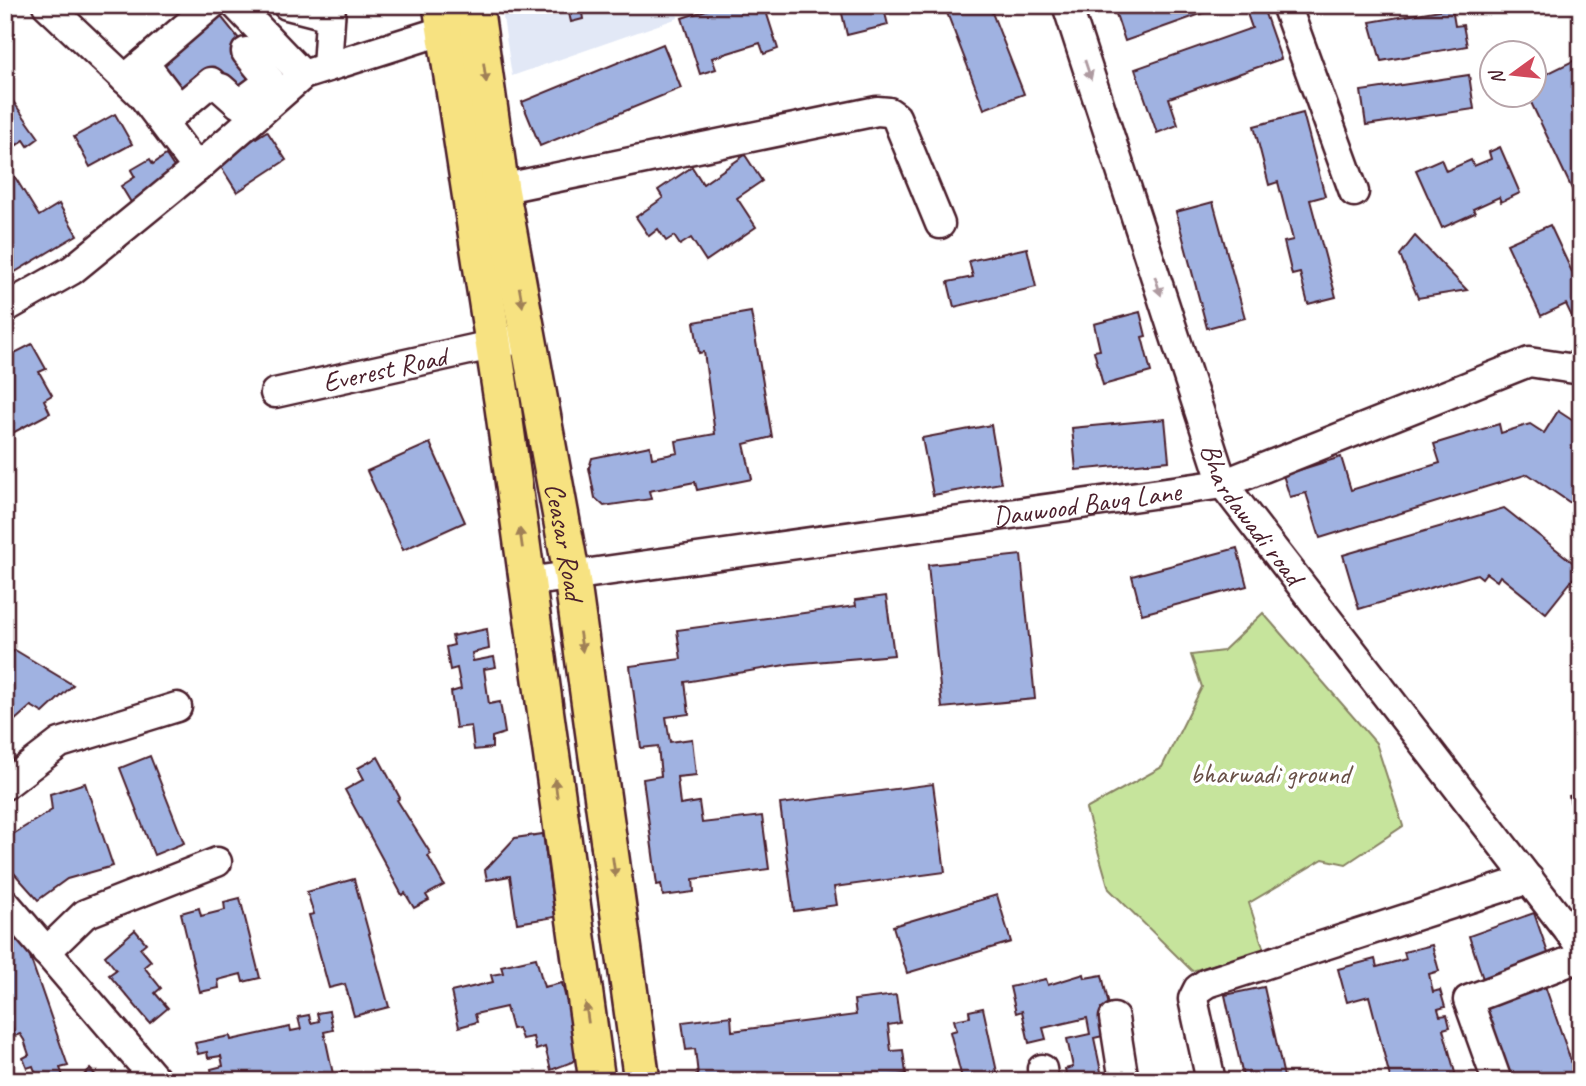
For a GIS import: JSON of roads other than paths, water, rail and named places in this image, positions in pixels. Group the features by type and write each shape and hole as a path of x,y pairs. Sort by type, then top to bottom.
{"main road":[{"name":"Ceasar Road","path":"460,16 486,192 493,345 597,1081"},
{"name":"Ceasar Road","path":"486,192 528,337 572,577 642,1081"}],"street":[{"path":"47,5 134,71 171,115 197,168"},
{"path":"134,71 211,5"},
{"path":"236,5 307,68"},
{"path":"5,308 72,270 197,168 307,68 331,11 287,5"},
{"name":"Bhardawadi road","path":"1066,5 1223,484 1581,947"},
{"path":"1286,5 1354,192"},
{"path":"171,115 216,85 239,104 245,103 270,81 460,16"},
{"path":"246,52 270,81"},
{"path":"486,192 877,111 896,117 940,224"},
{"name":"Everest Road","path":"275,393 528,337"},
{"name":"Dauwood Baug Lane","path":"527,582 1223,484 1528,362 1581,370"},
{"path":"5,785 60,743 177,707"},
{"path":"46,953 85,914 217,862"},
{"path":"1211,1081 1193,999 1198,989 1207,983 1529,879"},
{"path":"5,904 157,1081"},
{"path":"1497,1081 1468,1000 1581,957"},
{"path":"1114,1018 1125,1081"}],"park label":[{"name":"bharwadi ground","path":"1270,773"}]}
